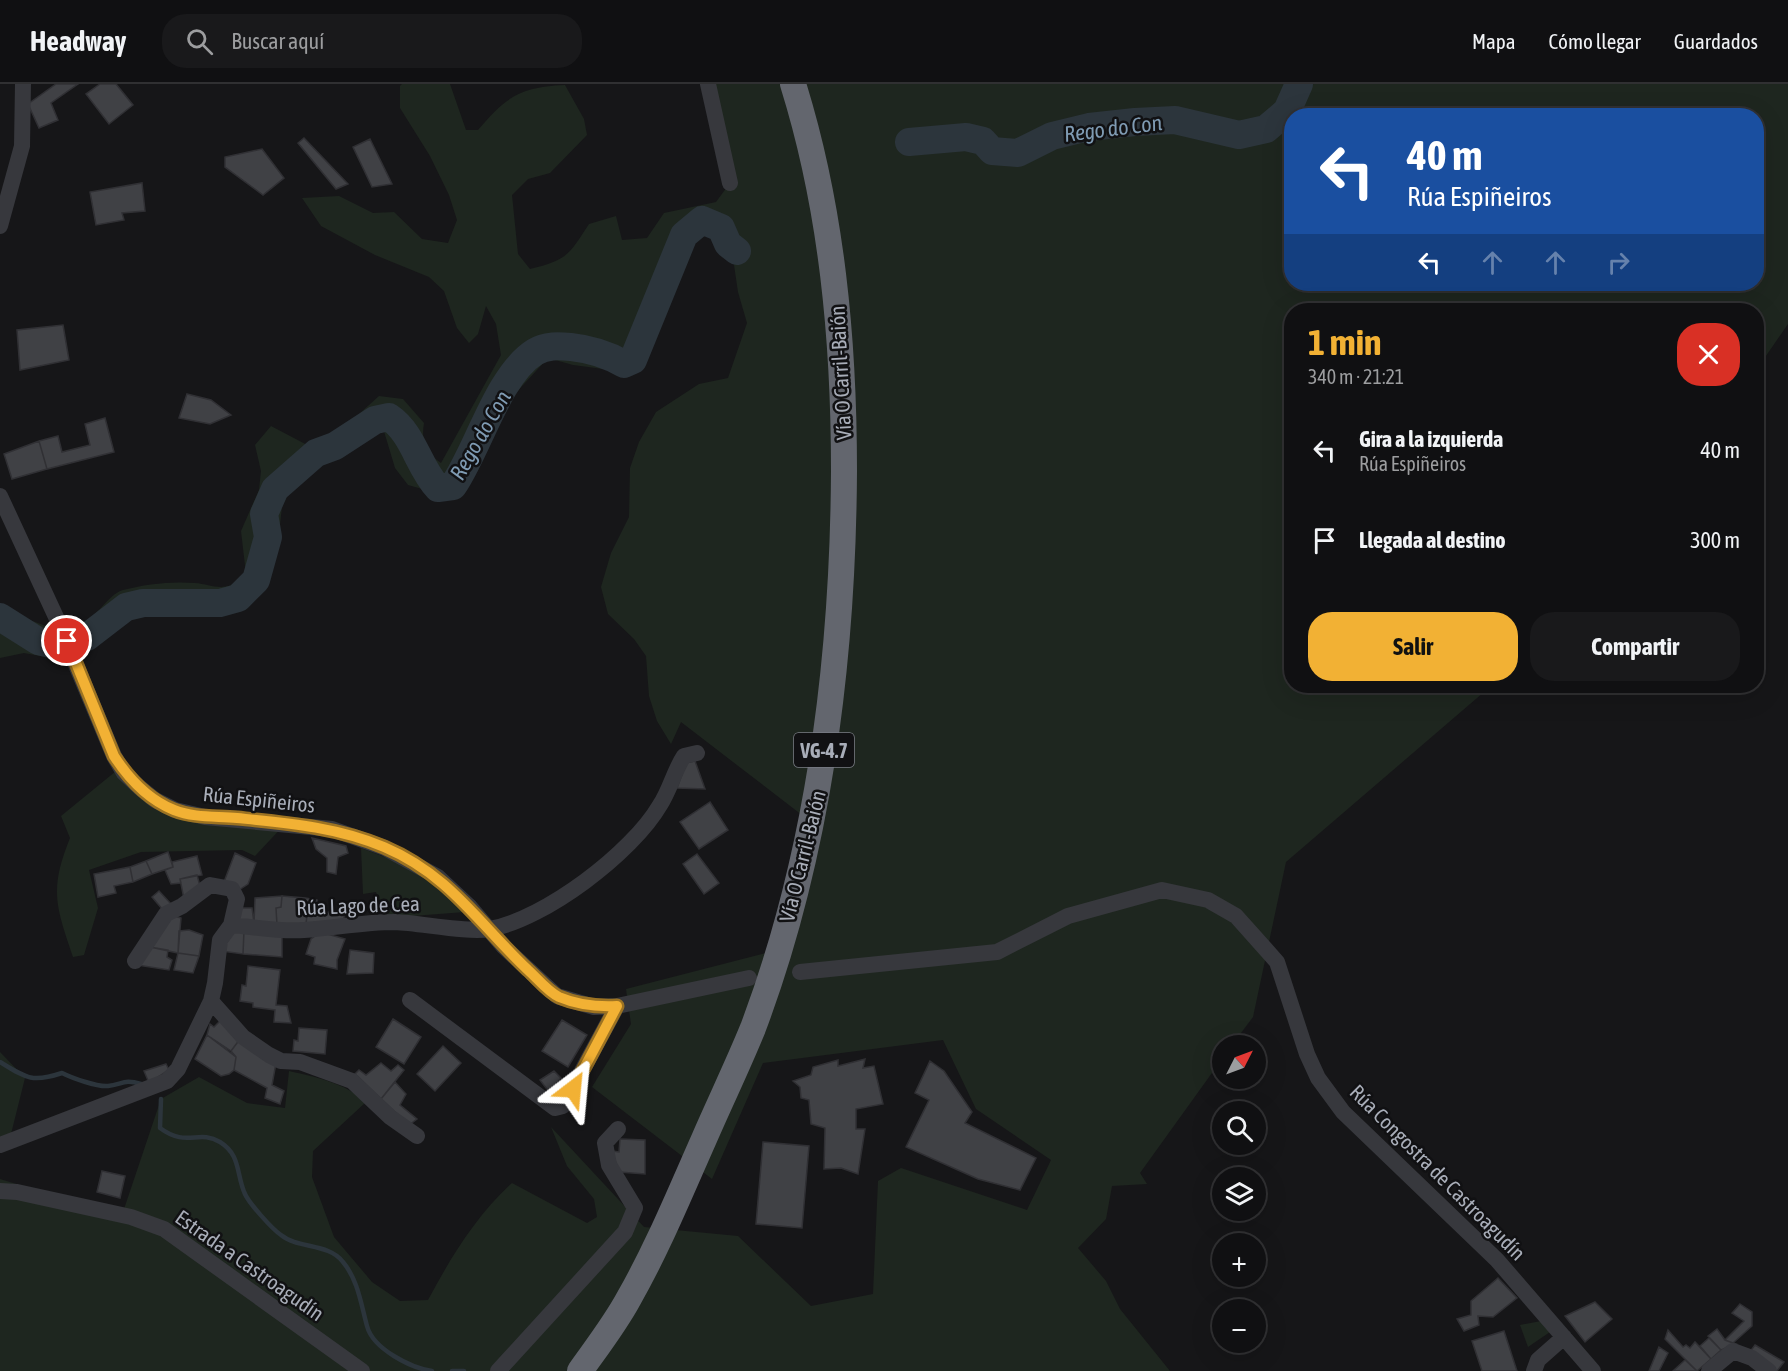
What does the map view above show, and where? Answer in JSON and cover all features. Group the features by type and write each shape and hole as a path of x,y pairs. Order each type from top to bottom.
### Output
{"highway":[{"name":"Vía O Carril-Baión","path":"580,1371 628,1301 664,1230 753,1028 778,950 819,790 840,624 844,402 835,285 822,197 793,84"}],"street":[{"path":"0,226 22,147 23,84"},
{"path":"708,84 730,183"},
{"name":"Rúa Espiñeiros","path":"0,496 57,617 114,756 124,772 155,800 175,810 205,817 332,829 385,848 438,877 469,906 504,947 557,996 594,1007 617,1006 748,978"},
{"name":"Rúa Lago de Cea","path":"231,925 302,931 345,924 395,922 489,929 513,922 548,904 593,876 620,854 661,804 684,756 697,753"},
{"path":"0,1145 167,1081 178,1069 211,1001 216,983 220,940 231,925 237,899 232,889 210,885 182,906 166,914 135,961"},
{"name":"Rúa Congostra de Castroagudín","path":"800,972 997,952 1068,916 1162,891 1208,900 1236,916 1277,962 1318,1078 1343,1112 1497,1260 1593,1371"},
{"path":"410,1000 534,1095 555,1108 563,1106 617,1006"},
{"path":"211,1001 243,1037 269,1055 281,1061 300,1062 352,1080 390,1117 417,1136"},
{"path":"498,1371 625,1232 635,1208 609,1165 605,1143 618,1129"},
{"name":"Estrada a Castroagudín","path":"0,1191 16,1192 132,1217 164,1229 362,1371"},
{"path":"1534,1371 1538,1360 1564,1338"},
{"path":"1709,1371 1733,1351 1752,1358 1768,1371"}],"shaded area":[{"path":"402,84 450,84 466,130 478,130 497,109 525,91 565,85 584,119 587,135 550,173 528,179 512,195 518,254 530,269 552,263 566,255 589,224 616,216 622,240 647,238 664,213 716,202 730,183 708,84 1788,84 1788,324 1764,359 1764,303 1284,303 1284,693 1483,693 1286,862 1253,1017 1240,1035 1212,1035 1212,1073 1140,1173 1147,1184 1112,1186 1106,1219 1078,1248 1106,1281 1120,1309 1170,1371 0,1371 0,1179 137,1221 122,1215 161,1099 199,1077 247,1103 285,1108 289,1071 340,1085 366,1102 313,1151 312,1177 334,1237 372,1282 400,1301 428,1300 465,1238 487,1209 512,1183 587,1223 597,1217 594,1199 567,1166 551,1127 644,1227 738,1236 811,1306 873,1294 878,1181 901,1168 1027,1210 1051,1160 976,1109 943,1040 763,1063 712,1179 592,1087 631,1024 626,989 778,950 811,822 681,722 671,744 657,721 649,696 646,656 634,639 608,614 601,587 611,553 629,517 630,468 639,442 656,412 699,384 728,378 747,323 738,292 734,265 719,242 705,230 691,243 640,361 626,372 573,365 548,358 512,397 468,484 451,497 408,485 395,468 383,428 294,482 282,507 278,542 262,586 232,608 138,611 91,645 57,659 24,653 0,658 0,606 54,628 73,628 87,621 111,597 123,590 177,582 222,587 233,584 243,577 246,574 241,531 259,490 261,471 255,445 271,426 311,447 339,432 379,396 403,399 424,423 425,446 441,463 501,355 496,324 486,306 478,334 469,343 457,328 444,291 429,277 375,255 321,226 302,198 339,196 373,213 394,212 422,239 448,243 457,220 449,195 430,156 400,108 400,86"},
{"path":"121,767 155,800 285,824 255,856 242,850 141,852 89,870 98,908 84,955 73,957 62,924 57,898 59,871 70,838 61,816"},
{"path":"361,848 438,877 465,912 386,918 376,892 363,894"},
{"path":"0,1052 25,1078 9,1142 0,1148"},
{"path":"1541,1321 1550,1332 1528,1347 1520,1325"}],"building":[{"path":"56,84 78,84 51,103 58,120 39,128 28,104"},
{"path":"100,84 116,84 133,105 109,124 86,94"},
{"path":"304,138 348,184 336,189 298,143"},
{"path":"370,139 392,184 372,187 353,147"},
{"path":"262,149 284,178 263,195 225,167 225,157"},
{"path":"142,183 145,211 122,213 124,220 96,225 90,192"},
{"path":"63,325 69,360 20,370 17,330"},
{"path":"187,394 211,400 231,415 210,424 179,418"},
{"path":"105,418 114,452 47,469 39,441 58,436 62,452 90,445 85,424"},
{"path":"39,441 47,469 12,479 4,454"},
{"path":"695,761 705,789 677,788 686,763"},
{"path":"710,802 728,830 699,849 680,822"},
{"path":"312,838 346,846 348,853 338,857 336,874 327,872 327,858 316,849"},
{"path":"168,852 173,867 152,874 146,861"},
{"path":"235,853 256,863 248,884 239,890 224,882"},
{"path":"697,854 719,883 704,894 683,864"},
{"path":"197,856 202,875 180,879 181,883 171,884 165,870 173,867 172,862"},
{"path":"146,861 152,874 133,882 130,867"},
{"path":"130,867 133,882 114,886 116,893 98,897 94,874"},
{"path":"197,875 200,886 184,899 180,879"},
{"path":"159,891 172,905 163,910 152,897"},
{"path":"282,896 281,907 276,908 277,925 254,923 255,898"},
{"path":"282,896 305,898 302,914 307,915 306,924 277,925 276,908 281,907"},
{"path":"305,898 317,900 318,913 344,911 344,920 306,924 307,915 302,913"},
{"path":"237,908 252,908 254,923 235,923"},
{"path":"171,915 181,918 178,953 150,947"},
{"path":"189,930 203,935 199,956 178,953 179,931"},
{"path":"235,930 244,930 243,954 221,951"},
{"path":"244,930 282,934 282,957 243,954"},
{"path":"320,932 345,939 337,960 337,969 314,964 315,957 306,954 311,939"},
{"path":"150,947 168,950 167,957 172,960 169,970 137,965"},
{"path":"350,950 374,953 373,973 347,974"},
{"path":"178,953 199,956 193,973 174,970"},
{"path":"248,966 280,970 276,1005 287,1006 291,1023 274,1022 275,1010 253,1007 253,1003 240,1001 242,985 246,986"},
{"path":"222,1019 240,1039 231,1051 207,1035 210,1024 214,1027"},
{"path":"393,1019 421,1037 404,1064 376,1047"},
{"path":"562,1020 587,1035 568,1067 542,1051"},
{"path":"299,1028 327,1030 325,1054 293,1051 294,1040 298,1041"},
{"path":"207,1035 236,1057 234,1070 229,1074 221,1076 195,1059"},
{"path":"240,1039 276,1063 272,1085 284,1091 280,1104 265,1098 267,1088 234,1070 236,1057 231,1051"},
{"path":"443,1046 461,1063 435,1091 417,1074"},
{"path":"865,1059 863,1068 874,1066 883,1104 856,1109 856,1129 865,1129 858,1174 841,1168 824,1169 825,1128 811,1124 809,1100 801,1098 800,1087 793,1081 811,1075 813,1067 838,1060 838,1066"},
{"path":"930,1061 944,1071 972,1112 965,1123 1036,1158 1020,1190 978,1179 906,1147 929,1100 915,1093"},
{"path":"381,1063 391,1071 398,1065 404,1070 381,1099 355,1074 359,1070 366,1075"},
{"path":"166,1064 169,1070 149,1083 144,1071"},
{"path":"554,1071 561,1078 557,1083 562,1090 552,1096 540,1080"},
{"path":"395,1082 406,1094 400,1105 417,1119 409,1125 381,1099"},
{"path":"620,1139 645,1140 645,1174 619,1172 612,1151 619,1152"},
{"path":"763,1142 809,1146 802,1228 756,1224"},
{"path":"102,1171 125,1176 120,1198 97,1192"},
{"path":"1498,1278 1517,1298 1493,1317 1478,1316 1479,1325 1464,1331 1457,1319 1471,1315 1471,1301"},
{"path":"1595,1302 1612,1319 1585,1342 1565,1316"},
{"path":"1740,1304 1752,1312 1752,1326 1733,1343 1725,1340 1744,1321 1732,1313"},
{"path":"1717,1329 1725,1340 1736,1344 1721,1350 1708,1336"},
{"path":"1668,1330 1683,1347 1686,1345 1690,1348 1695,1342 1711,1359 1697,1371 1665,1339"},
{"path":"1504,1331 1517,1371 1482,1371 1472,1341"},
{"path":"1709,1338 1721,1350 1711,1359 1700,1346"},
{"path":"1755,1345 1784,1362 1777,1371 1772,1371 1749,1353"},
{"path":"1659,1347 1668,1353 1659,1371 1649,1371"},
{"path":"1685,1360 1697,1371 1673,1371"}],"waterway":[{"name":"Rego do Con","path":"1288,108 1299,84"},
{"name":"Rego do Con","path":"909,142 966,137 983,141 992,151 1018,153 1052,136 1089,127 1175,120 1239,135 1266,129 1284,114"},
{"name":"Rego do Con","path":"75,641 87,637 126,607 143,603 220,603 238,598 256,580 268,537 264,514 275,489 316,453 335,446 375,420 389,417 404,432 431,480 438,488 453,486 499,395 522,363 535,352 548,347 571,347 611,357 624,364 633,360 684,235 702,220 721,228 728,244 737,251"},
{"name":"Rego do Con","path":"0,617 38,641 56,645"},
{"path":"0,1062 16,1072 36,1078 62,1073 103,1086 127,1082 141,1084"},
{"path":"161,1099 160,1128 178,1137 212,1138 227,1147 235,1159 247,1198 272,1227 288,1239 330,1252 343,1262 356,1284 367,1326 377,1342 404,1362 432,1371"},
{"path":"452,1371 464,1371"}],"route":[{"path":"67,641 114,756 124,772 155,800 175,810 205,817 235,818 332,829 385,848 438,877 469,906 504,947 557,996 594,1007 617,1006 573,1089"}]}
